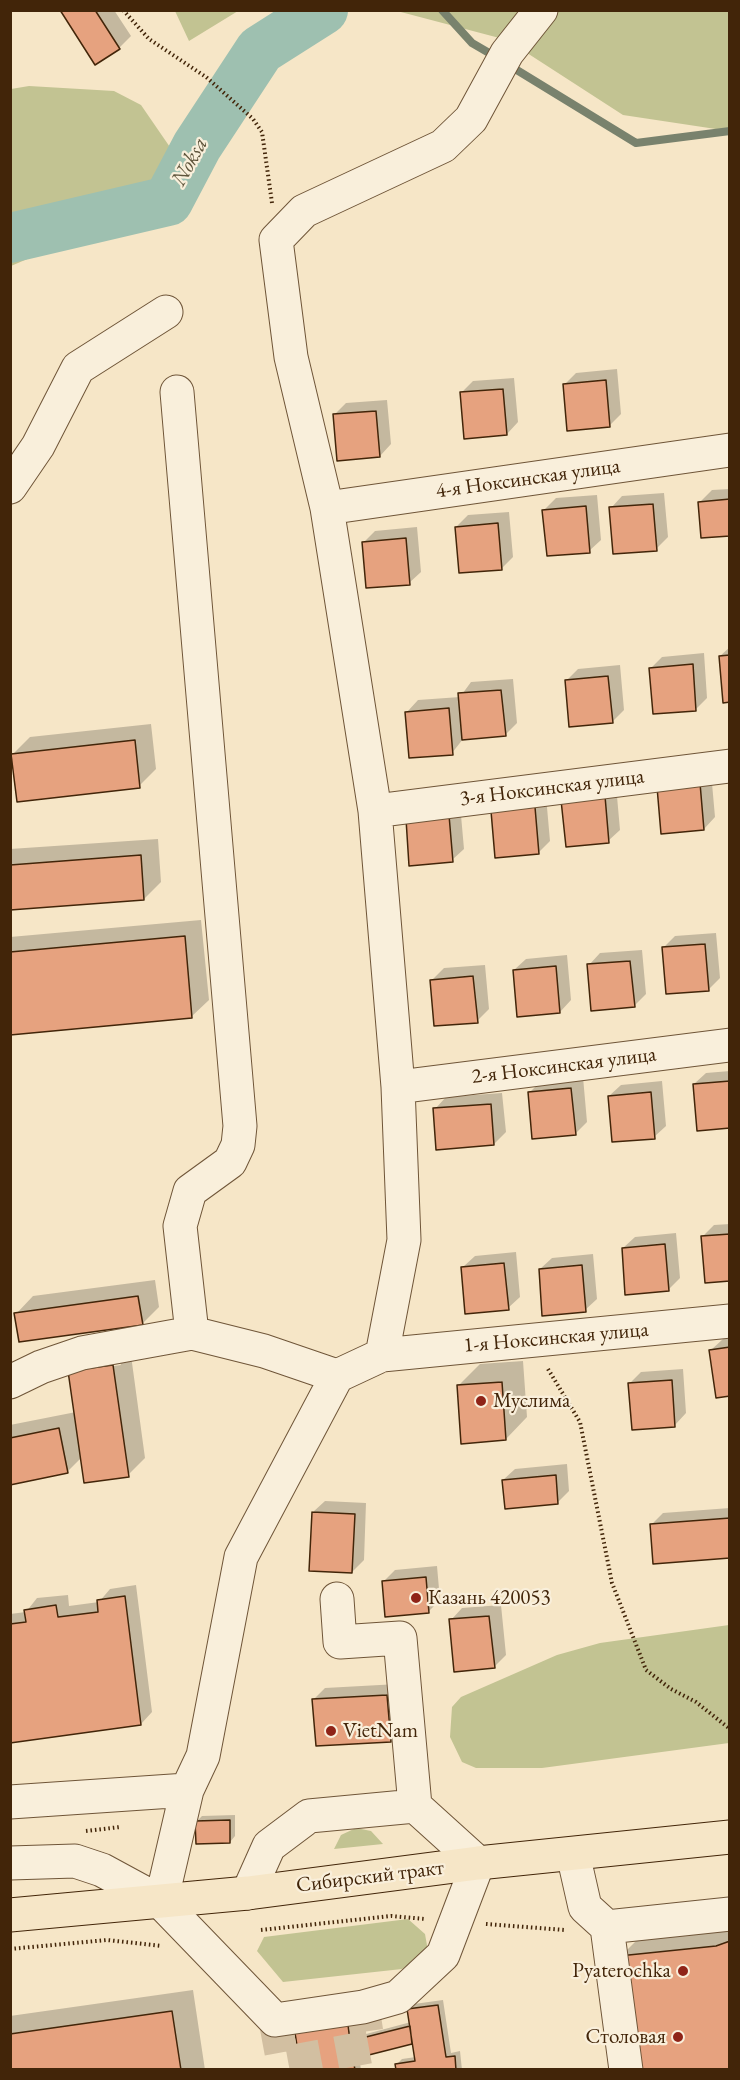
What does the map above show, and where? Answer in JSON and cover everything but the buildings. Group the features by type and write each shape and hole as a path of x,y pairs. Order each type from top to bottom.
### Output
{"main road":[{"name":"Сибирский тракт","path":"10,1915 248,1893 477,1863 729,1837"}],"street":[{"path":"161,1902 187,1790 203,1756 241,1557 338,1376 382,1354 404,1240 398,1087 375,811 327,508 291,357 276,240 304,211 443,146 471,119 502,61 541,10"},
{"path":"10,487 38,446 78,368 166,312"},
{"path":"177,392 240,1126 238,1145 230,1162 190,1191 180,1226 192,1333"},
{"name":"4-я Ноксинская улица","path":"327,508 729,450"},
{"name":"3-я Ноксинская улица","path":"375,811 729,766"},
{"name":"2-я Ноксинская улица","path":"398,1087 729,1045"},
{"name":"1-я Ноксинская улица","path":"382,1354 729,1321"},
{"path":"10,1382 40,1367 82,1353 192,1333 264,1351 338,1376"},
{"path":"10,1863 75,1861 102,1870 161,1902 275,2020 363,2007 398,1997 443,1955 477,1863 415,1806 400,1638 340,1642 337,1599"},
{"path":"10,1802 187,1790"},
{"path":"248,1893 270,1846 309,1816 415,1806"},
{"path":"573,1854 585,1907 607,1927 626,2070"},
{"path":"607,1927 729,1914"}],"path":[{"path":"123,10 149,39 206,77 253,119 262,132 276,240"},
{"path":"531,1340 580,1422 612,1583 646,1670 671,1689 696,1702 729,1729"},
{"path":"78,1832 123,1827"},
{"path":"10,1949 107,1940 172,1947"}],"green space":[{"path":"175,11 238,11 189,41"},
{"path":"397,11 729,11 729,131 623,115 507,40"},
{"path":"29,86 114,91 141,105 174,153 150,193 97,213 32,257 11,266 11,89"},
{"path":"729,1625 729,1743 542,1768 476,1768 462,1762 450,1737 452,1707 461,1697 557,1655 600,1643"},
{"path":"356,1828 371,1831 383,1844 334,1849 341,1835"},
{"path":"408,1919 425,1934 428,1951 402,1969 283,1982 257,1951 264,1937"}],"waterway":[{"name":"Noksa","path":"10,238 168,201 197,146 260,50 323,10"},
{"path":"442,10 472,43 496,57"},
{"path":"507,64 636,143 730,131"}],"tunnel":[{"path":"275,2020 283,2063 369,2047 363,2007"}],"place":[{"name":"Муслима","path":"481,1401"},
{"name":"Казань 420053","path":"416,1598"},
{"name":"VietNam","path":"331,1731"},
{"name":"Pyaterochka","path":"683,1971"},
{"name":"Столовая","path":"678,2037"}]}
